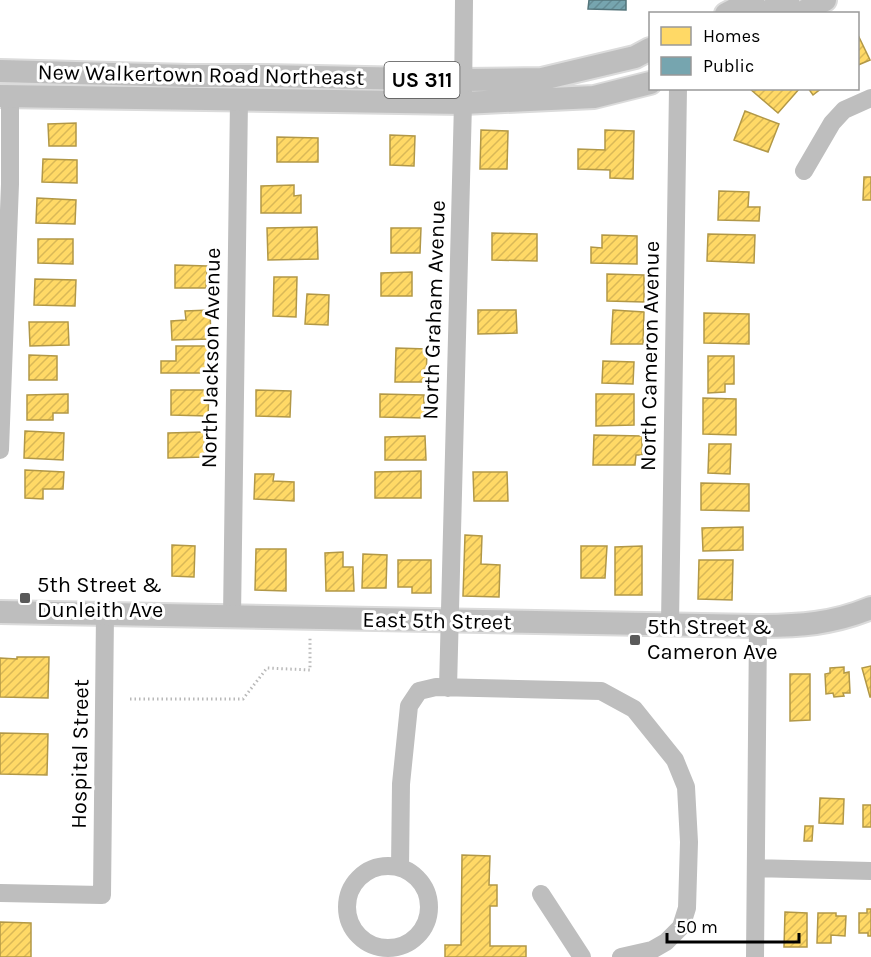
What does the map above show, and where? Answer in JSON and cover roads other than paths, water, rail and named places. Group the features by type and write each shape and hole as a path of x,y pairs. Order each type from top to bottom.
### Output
{"main road":[{"path":"730,12 753,0"},
{"path":"767,12 788,0"},
{"path":"803,12 825,0"},
{"name":"New Walkertown Road Northeast","path":"0,71 178,76 542,79 635,57 649,50"},
{"name":"New Walkertown Road Northeast","path":"5,96 464,103 594,97 649,83"},
{"name":"East 5th Street","path":"0,612 758,626 828,622 871,608"}],"street":[{"name":"North Graham Avenue","path":"448,688 464,103 464,0"},
{"name":"North Cameron Avenue","path":"670,624 678,90"},
{"path":"0,450 5,96"},
{"path":"804,171 832,123 844,110 871,98"},
{"name":"North Jackson Avenue","path":"232,617 239,100"},
{"name":"Hospital Street","path":"0,892 102,895 105,614"},
{"path":"755,957 758,626"},
{"path":"399,868 401,784 409,706 419,691 436,687 601,691 634,709 675,760 686,787 689,842 687,908 681,927 666,942 652,950 621,957"},
{"path":"378,866 393,866 408,870 420,880 427,894 429,909 426,923 417,936 405,945 390,948 374,946 367,950 351,927 346,913 347,897 353,883 364,872 378,866"},
{"path":"756,868 871,871"},
{"path":"541,894 582,957"}],"place":[{"name":"5th Street & Dunleith Ave","path":"25,598"},
{"name":"5th Street & Cameron Ave","path":"635,640"}]}
